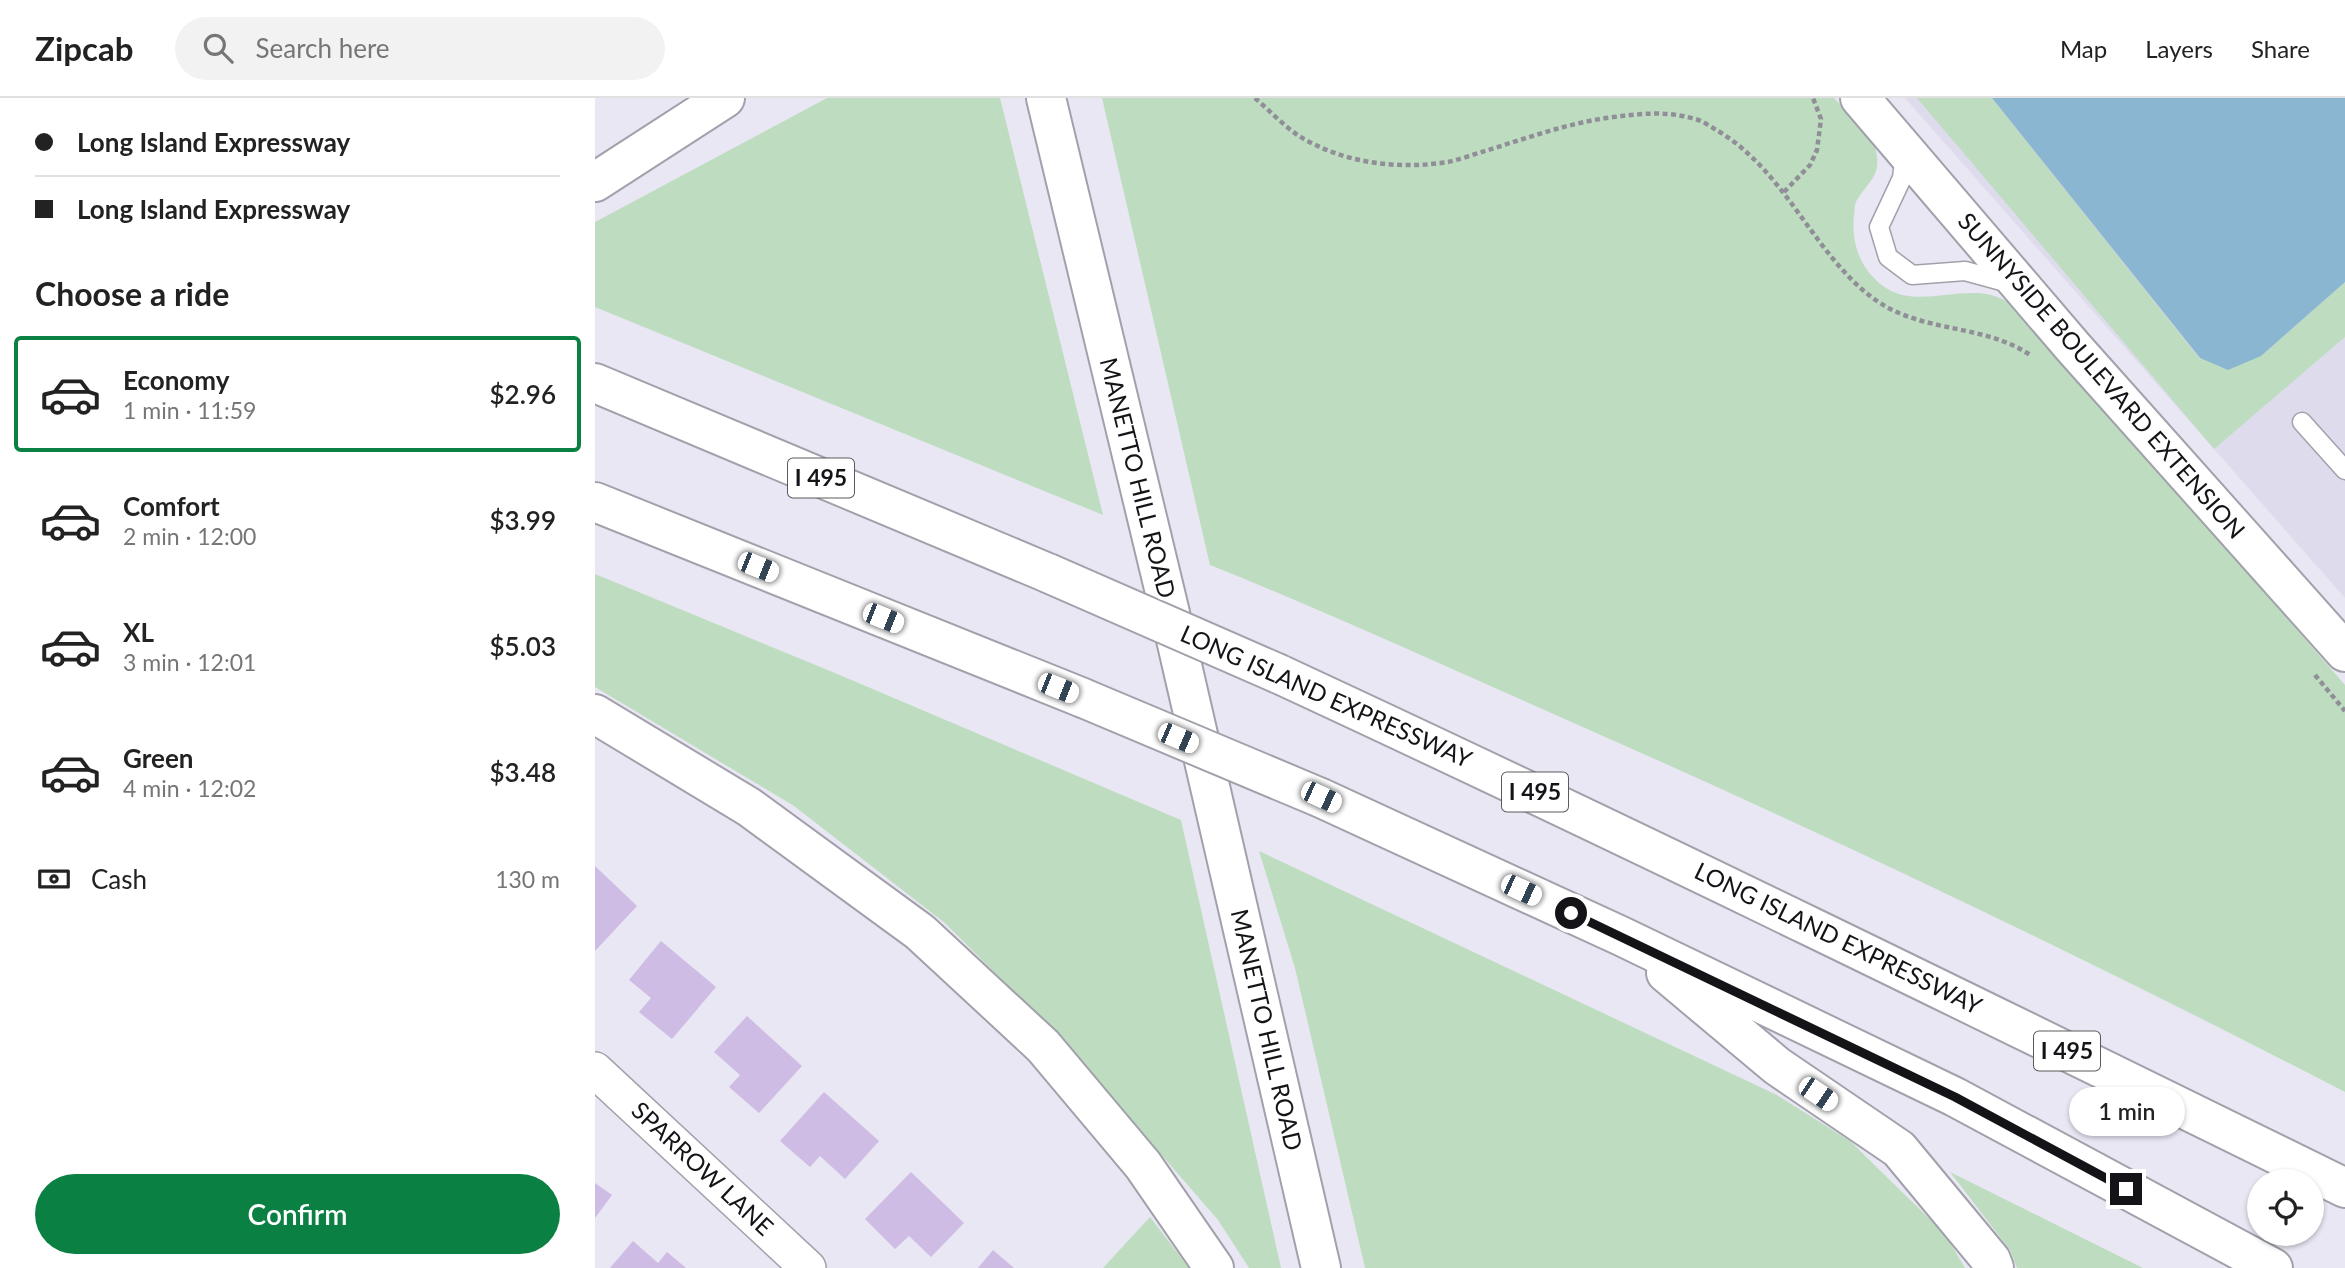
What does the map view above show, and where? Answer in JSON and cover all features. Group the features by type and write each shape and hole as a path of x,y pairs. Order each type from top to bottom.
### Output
{"main road":[{"path":"595,182 725,98"},
{"name":"MANETTO HILL ROAD","path":"1045,98 1169,609 1321,1268"},
{"name":"SUNNYSIDE BOULEVARD EXTENSION","path":"1860,98 2020,286 2345,653"},
{"name":"LONG ISLAND EXPRESSWAY","path":"595,383 1048,573 1279,674 1789,914 2345,1188"},
{"path":"595,502 1083,698 1321,797 1621,936 1955,1097 2273,1268"},
{"path":"595,714 750,807 920,932 1043,1045 1143,1165 1214,1268"},
{"path":"1621,936 1777,1066 1899,1149 1991,1260 1994,1268"}],"street":[{"name":"SPARROW LANE","path":"595,1070 808,1268"}],"lane":[{"path":"1905,151 1902,178 1879,227 1888,257 1912,275 1965,271 2020,286"},
{"path":"2302,422 2345,470"}],"path":[{"path":"1255,98 1299,135 1333,153 1362,162 1391,165 1448,162 1594,120 1652,112 1697,119 1738,143 1784,192 1845,271 1875,300 1900,315 1924,323 2014,343 2041,361"},
{"path":"1784,192 1810,164 1817,149 1821,119 1813,98"},
{"path":"2313,673 2345,711"}],"shaded area":[{"path":"1905,98 2345,98 2345,598 2214,449"}],"green space":[{"path":"827,98 1000,98 1103,515 595,307 595,222"},
{"path":"1102,98 1834,98 1869,136 1877,156 1876,171 1856,202 1853,225 1859,255 1868,272 1883,286 1896,293 1927,297 1975,293 1990,295 2006,301 2021,313 2345,685 2345,1092 2142,989 1833,841 1405,648 1210,565"},
{"path":"1917,98 1992,98 2200,359 2261,356 2345,282 2345,337 2214,449"},
{"path":"595,574 1181,820 1281,1268 1249,1268 1218,1220 1061,1039 945,923 794,806 595,687"},
{"path":"1259,851 1777,1095 1850,1141 1945,1234 1965,1268 1365,1268 1295,968"},
{"path":"1950,1172 2143,1268 2017,1268 2010,1250"},
{"path":"1150,1217 1189,1268 1103,1268"}],"water":[{"path":"1992,98 2345,98 2345,282 2261,356 2228,370 2200,358"}],"building":[{"path":"595,866 637,906 595,951"},
{"path":"661,941 716,987 672,1039 639,1012 651,998 629,980"},
{"path":"747,1016 802,1066 759,1113 729,1087 740,1075 714,1052"},
{"path":"824,1092 879,1141 845,1179 820,1156 810,1167 780,1141"},
{"path":"911,1172 964,1223 931,1257 909,1236 895,1249 865,1219"},
{"path":"595,1183 612,1195 595,1218"},
{"path":"633,1241 658,1263 667,1252 686,1268 610,1268"},
{"path":"993,1250 1014,1268 978,1268"}],"route":[{"path":"1571,913 1955,1097 2126,1189"}]}
